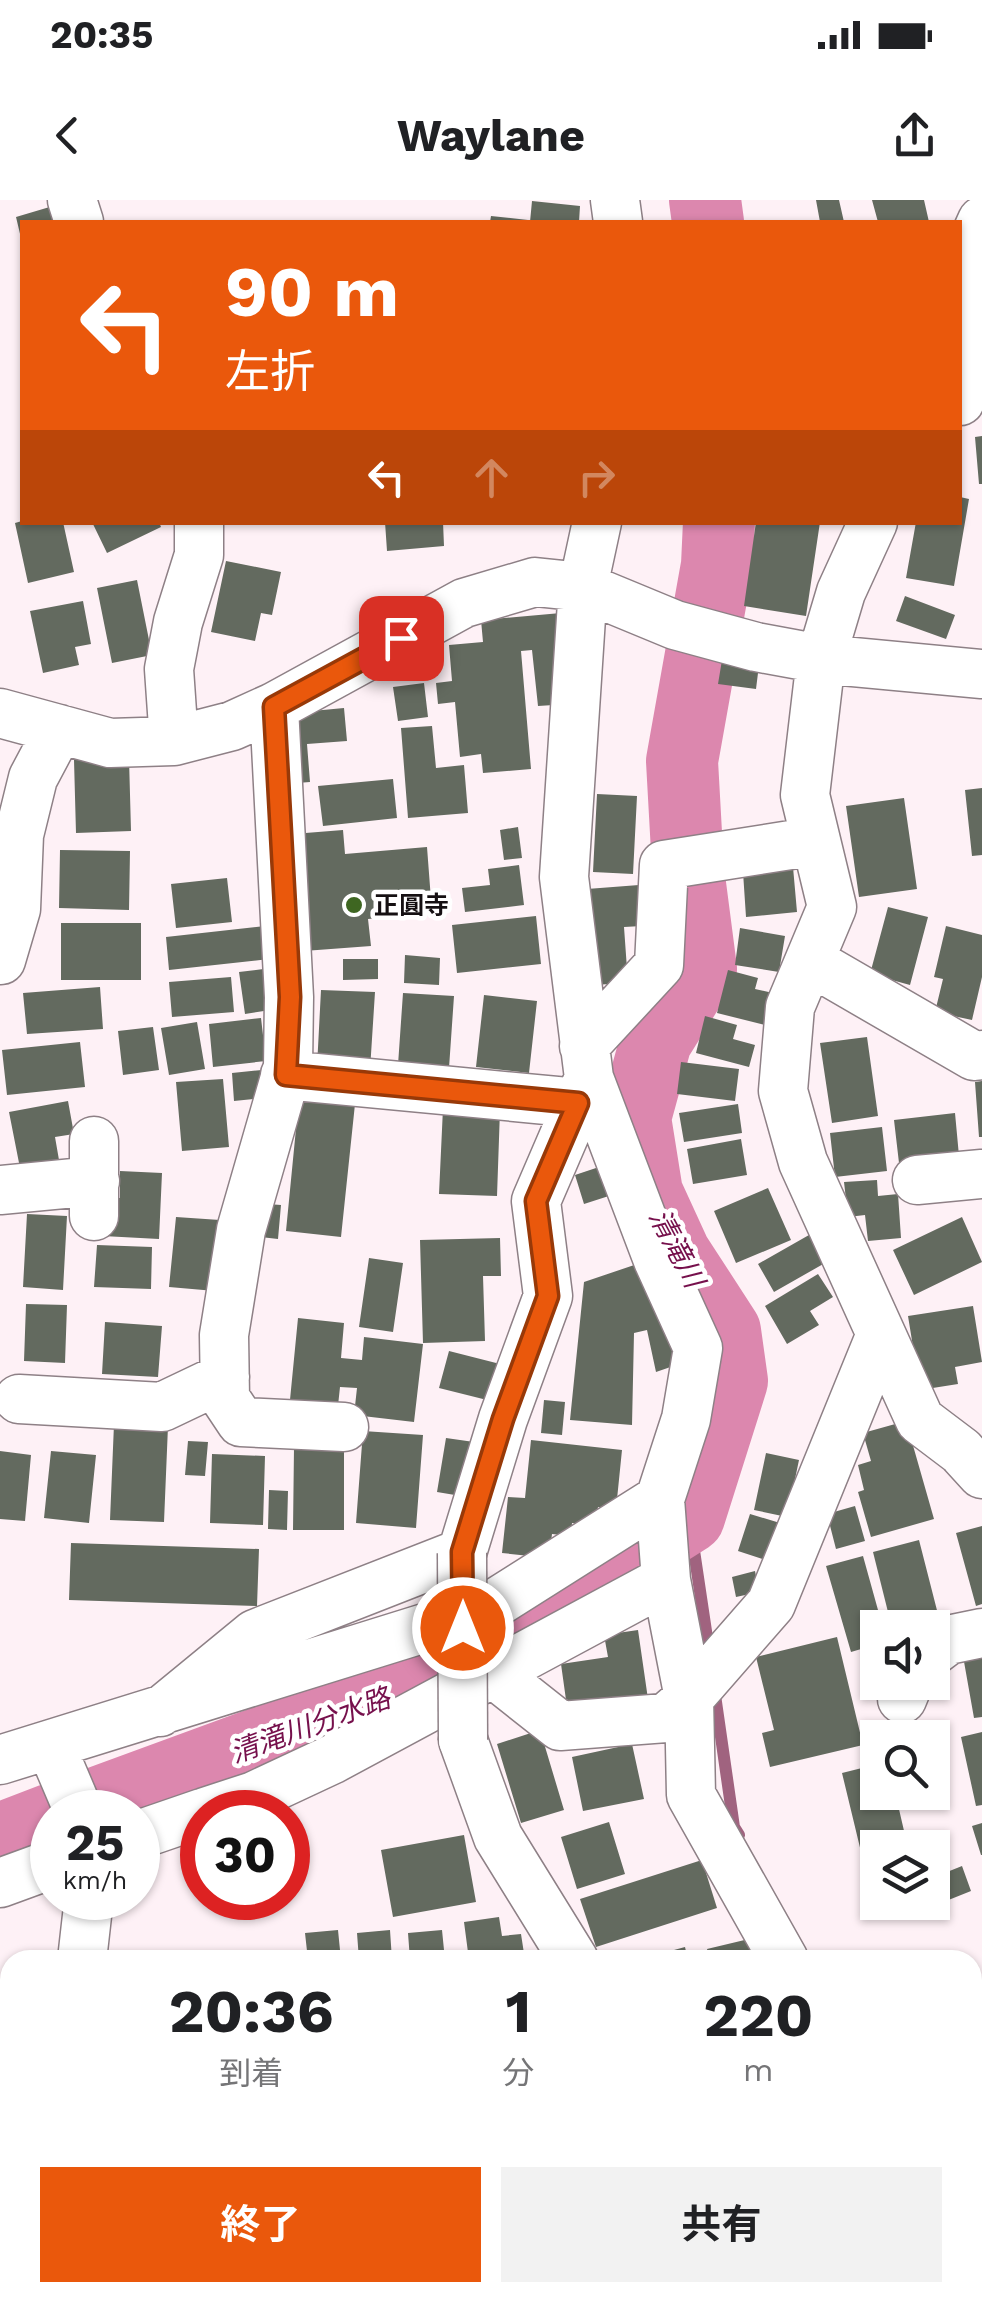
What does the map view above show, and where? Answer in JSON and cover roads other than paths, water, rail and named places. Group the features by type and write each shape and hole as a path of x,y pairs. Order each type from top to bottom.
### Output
{"street":[{"path":"982,221 973,240 982,323"},
{"path":"962,397 982,349"},
{"path":"174,741 169,669 178,622 199,556 199,525"},
{"path":"595,525 583,588 564,877 584,1076 698,1348 663,1539 695,1691 691,1795 778,1950"},
{"path":"871,525 841,592 821,658 806,795 832,906 790,1007 784,1091 802,1162 920,1420 975,1459"},
{"path":"0,714 110,744 174,741 232,726 464,603 535,582 583,588 674,625 756,648 982,674"},
{"path":"274,707 290,997 287,1071 240,1230 224,1334 225,1398 241,1422 344,1426"},
{"path":"1,960 16,909 9,882 33,778 60,729"},
{"path":"568,1950 498,1838 464,1740 462,1552 503,1419 548,1296 536,1201 584,1076 659,965 664,865 816,841"},
{"path":"810,961 974,1056 982,1055"},
{"path":"287,1071 584,1076"},
{"path":"917,1180 982,1174"},
{"path":"0,1190 94,1179"},
{"path":"493,1673 560,1726 666,1718 695,1691 771,1604 881,1334"},
{"path":"19,1399 162,1408 225,1377"},
{"path":"267,1790 493,1673 663,1539"},
{"path":"160,1712 486,1609 663,1539"},
{"path":"0,1760 64,1777 160,1712 254,1634 462,1552"},
{"path":"950,1640 982,1633"},
{"path":"0,1883 30,1872"},
{"path":"83,1950 87,1920"}],"waterway":[{"name":"清滝川","path":"705,200 708,220"},
{"name":"清滝川","path":"132,1790 429,1681 689,1517 732,1381 725,1331 675,1254 647,1193 635,1118 656,1041 701,969 688,869 682,761 717,565 719,525"},
{"name":"清滝川","path":"689,1517 710,1658"},
{"name":"清滝川","path":"714,1688 734,1827 739,1835"},
{"name":"清滝川分水路","path":"0,1839 30,1827"}],"place":[{"name":"正圓寺","path":"354,905"}]}
